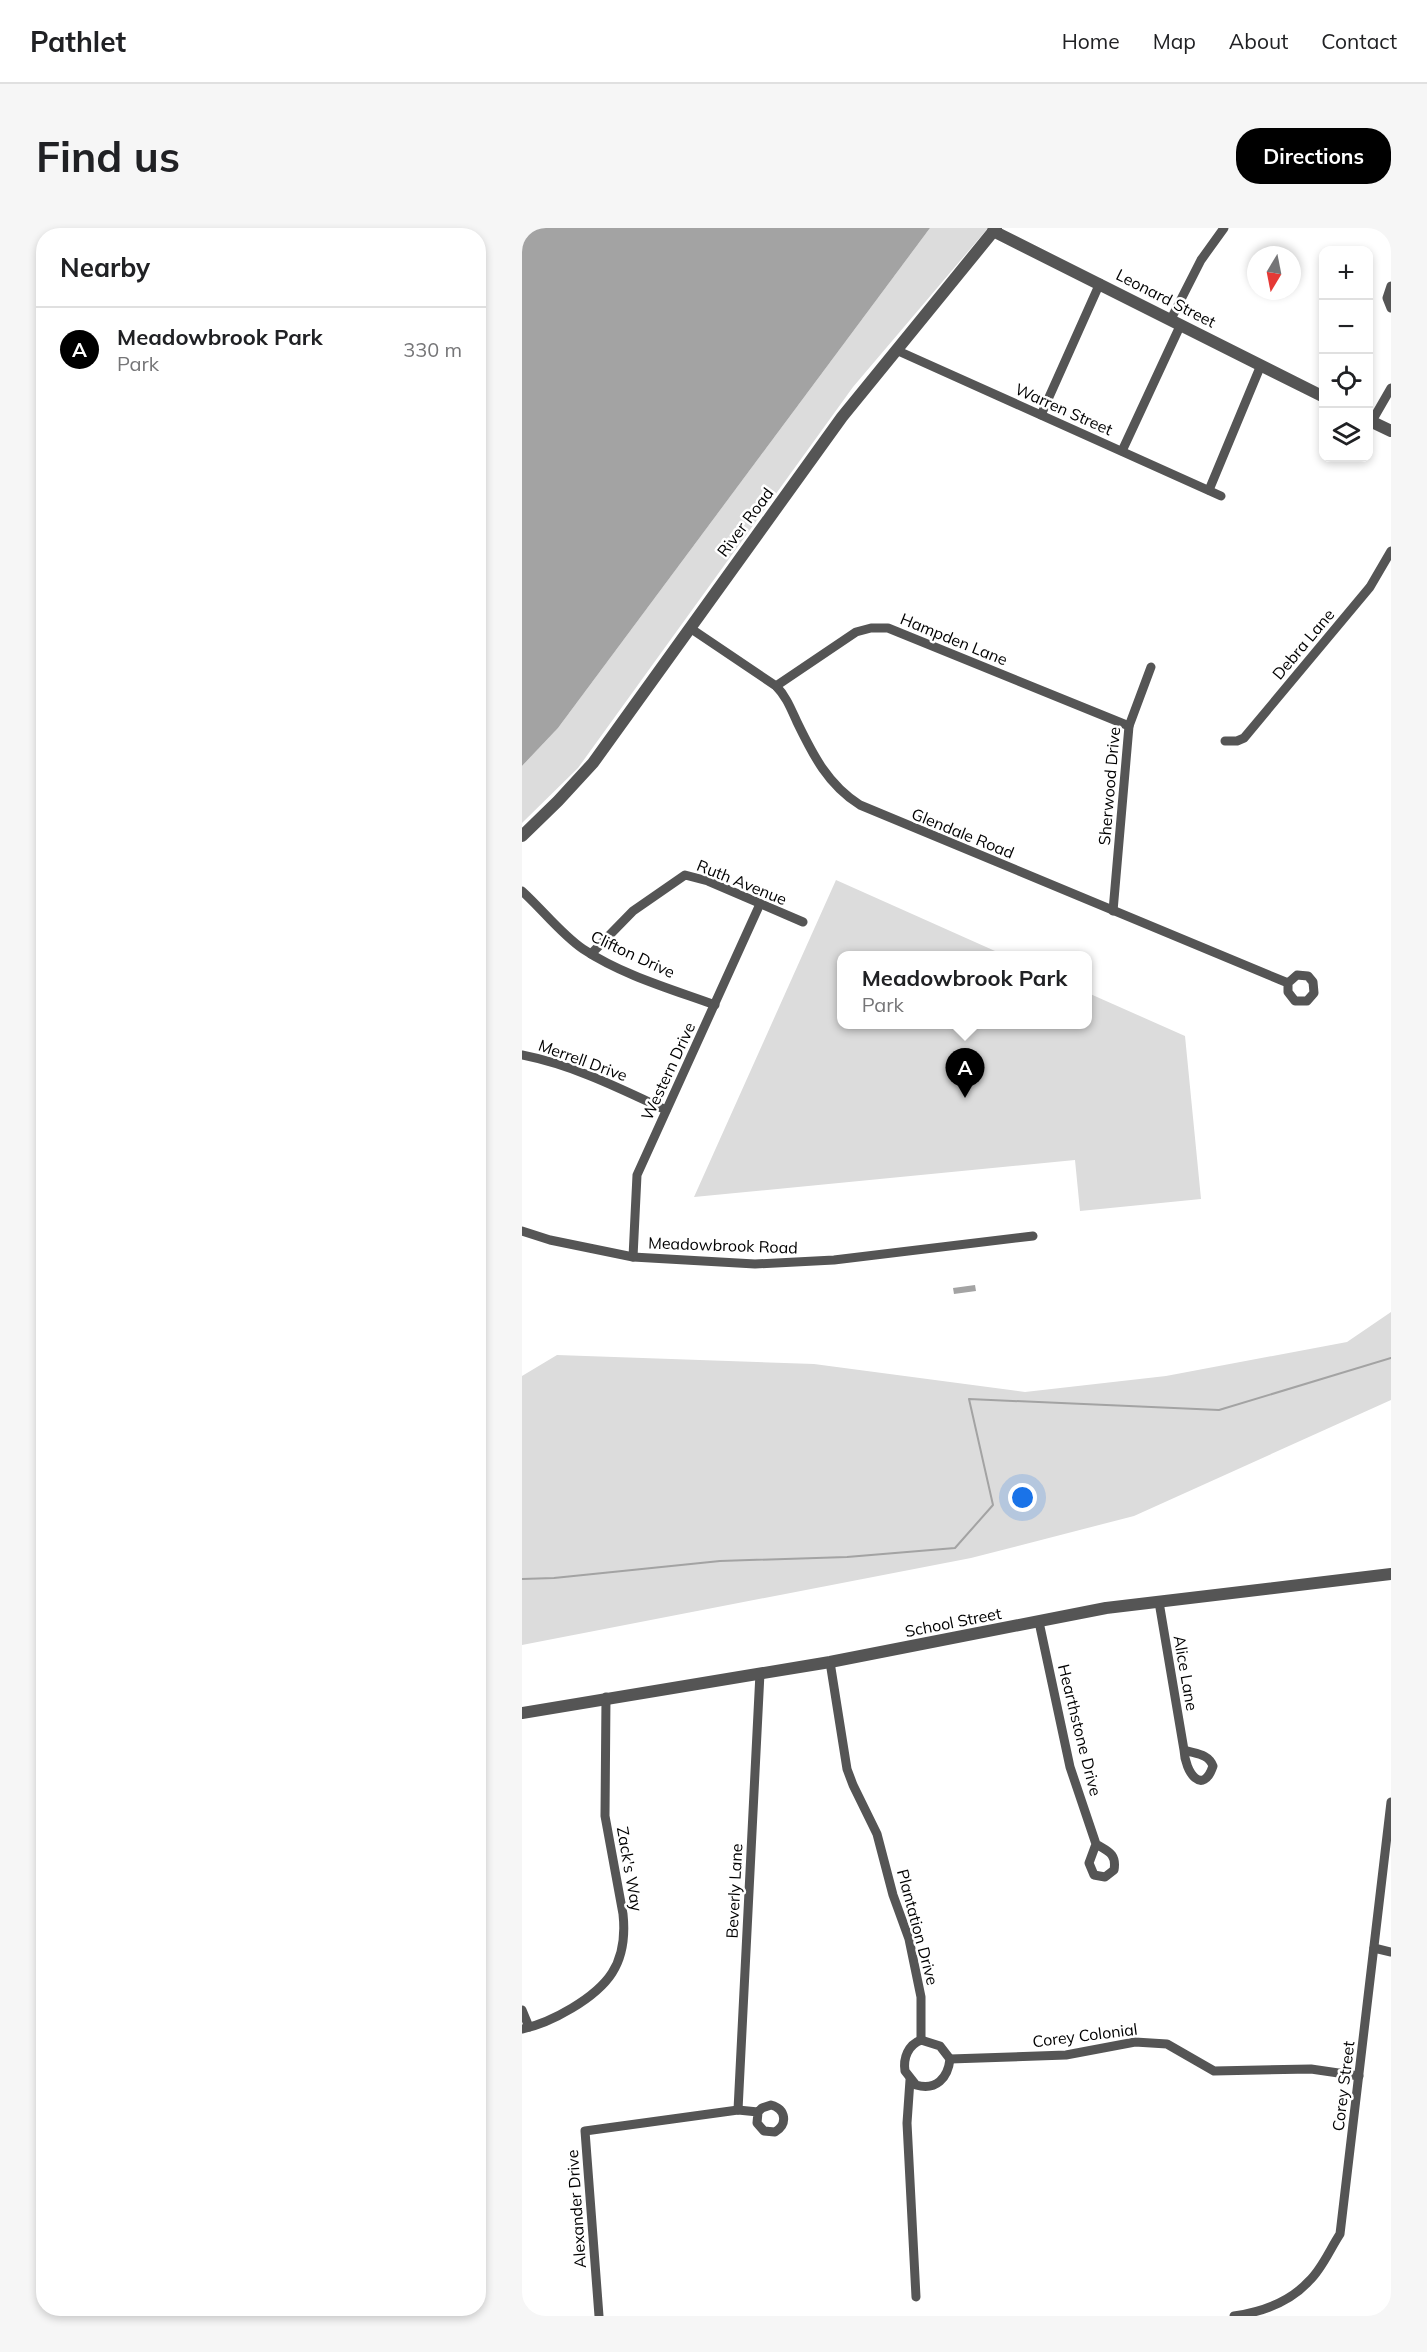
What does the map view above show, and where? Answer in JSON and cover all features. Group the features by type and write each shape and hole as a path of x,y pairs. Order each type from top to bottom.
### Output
{"street":[{"path":"1122,451 1201,260 1224,228"},
{"name":"Leonard Street","path":"994,230 1319,395"},
{"name":"River Road","path":"522,836 593,763 735,562 842,417 994,230"},
{"path":"1041,415 1100,284"},
{"path":"1391,286 1387,298 1391,308"},
{"name":"Warren Street","path":"896,350 1221,496"},
{"path":"1209,490 1261,365"},
{"path":"1373,416 1391,388"},
{"path":"1373,422 1391,431"},
{"name":"Debra Lane","path":"1225,741 1237,741 1244,738 1370,587 1391,551"},
{"name":"Glendale Road","path":"690,628 776,686 786,699 825,774 850,799 882,815 1288,983"},
{"name":"Hampden Lane","path":"776,686 856,632 871,628 888,628 1129,726"},
{"name":"Sherwood Drive","path":"1113,911 1129,726 1151,667"},
{"name":"Ruth Avenue","path":"591,954 633,911 685,875 708,881 803,922"},
{"name":"Clifton Drive","path":"522,891 569,938 591,954 649,981 715,1005"},
{"name":"Western Drive","path":"633,1257 637,1175 760,904"},
{"name":"Merrell Drive","path":"522,1055 549,1061 601,1080 666,1110"},
{"name":"Meadowbrook Road","path":"522,1232 633,1257 736,1263 811,1262 1032,1236"},
{"name":"School Street","path":"522,1713 606,1697 830,1662 1106,1608 1391,1574"},
{"name":"Alice Lane","path":"1159,1602 1184,1750"},
{"name":"Hearthstone Drive","path":"1039,1622 1070,1767 1096,1844"},
{"name":"Plantation Drive","path":"830,1662 847,1769 877,1834 912,1952 921,1997 921,2040"},
{"name":"Beverly Lane","path":"738,2110 760,1672"},
{"name":"Zack's Way","path":"525,2028 544,2023 594,1992 612,1972 622,1948 623,1914 605,1816 606,1697"},
{"name":"Corey Street","path":"1234,2316 1276,2305 1309,2281 1340,2234 1388,1846 1391,1802"},
{"path":"1374,1948 1391,1952"},
{"path":"522,2010 525,2028"},
{"path":"921,2040 940,2046 950,2059 949,2067 939,2083 923,2087 910,2080 905,2071 905,2058 911,2047 921,2040"},
{"name":"Corey Colonial","path":"950,2059 1066,2055 1135,2042 1167,2044 1214,2071 1311,2069 1359,2076"},
{"path":"910,2080 907,2123 916,2297"},
{"name":"Alexander Drive","path":"599,2316 585,2131 738,2110 758,2112"}],"shaded area":[{"path":"522,228 930,228 558,728 522,766"},
{"path":"930,228 988,228 853,387 578,768 522,823 522,766 558,728"},
{"path":"836,880 995,951 837,951 837,1029 1092,1029 1092,995 1185,1036 1201,1199 1080,1211 1075,1160 694,1197"},
{"path":"975,1285 976,1291 954,1294 953,1288"},
{"path":"1391,1312 1391,1400 1134,1516 971,1558 522,1645 522,1376 557,1355 814,1364 1025,1392 1166,1376 1347,1342"}],"waterway":[{"path":"522,1579 554,1578 720,1561 847,1557 955,1548 993,1505 969,1399 1219,1410 1391,1358"}],"place":[{"name":"Meadowbrook Park","path":"965,1098"}]}
